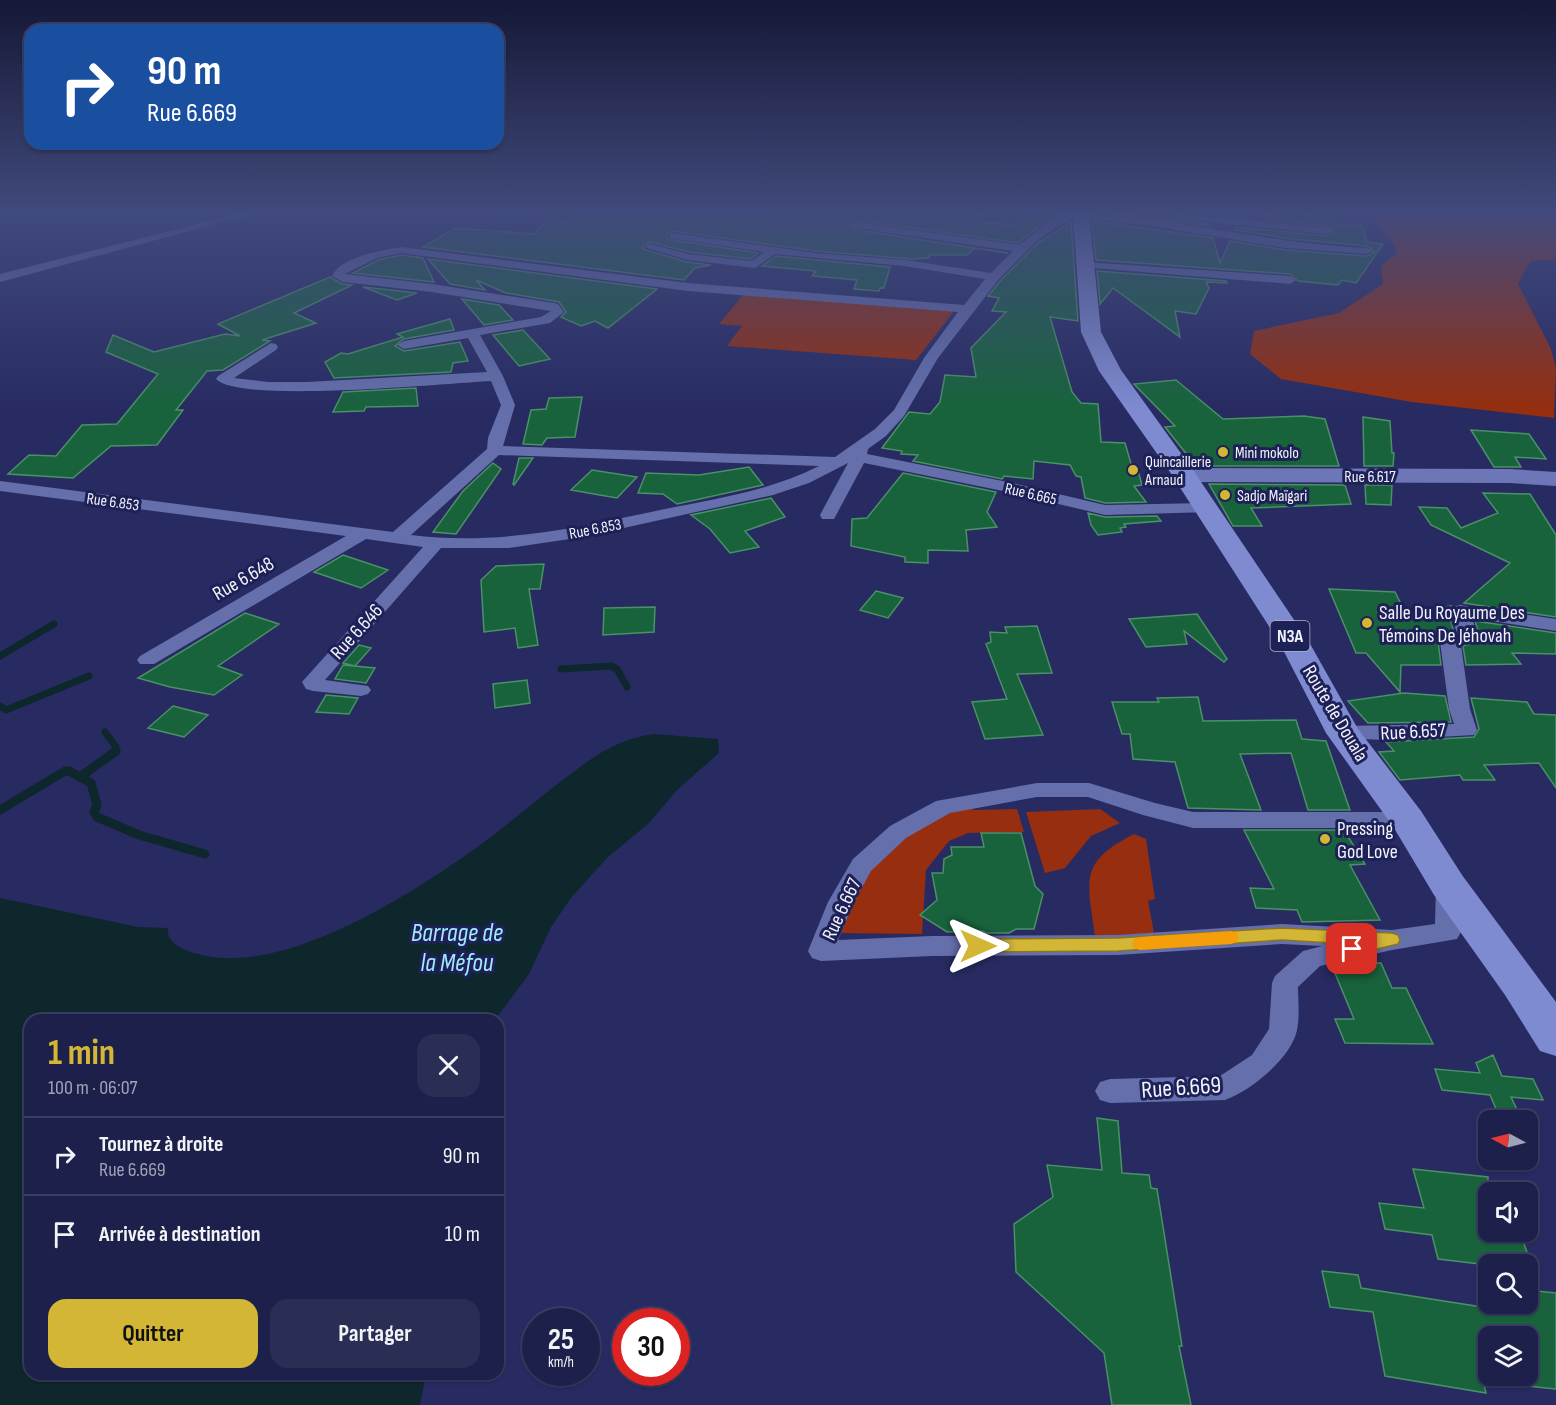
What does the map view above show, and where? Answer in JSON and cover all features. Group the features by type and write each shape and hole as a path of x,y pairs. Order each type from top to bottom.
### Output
{"highway":[{"name":"Route de Douala","path":"1086,280 1091,332 1110,371 1184,475 1294,642 1343,733 1407,820 1448,885 1520,983 1556,1038"}],"street":[{"path":"355,280 554,307 558,312 545,320 404,345"},
{"path":"630,280 688,287 969,309"},
{"name":"Rue 6.853","path":"0,486 436,543 508,543 632,521 777,488 805,479 860,452 884,431 899,413 931,359 990,280"},
{"path":"1284,280 1290,280"},
{"path":"396,539 495,450 496,438 508,405 496,376 472,333"},
{"path":"271,347 222,379 235,384 313,386 496,376"},
{"path":"495,450 836,462"},
{"path":"828,515 860,452"},
{"name":"Rue 6.665","path":"860,452 1105,510 1205,508"},
{"name":"Rue 6.617","path":"1184,475 1556,478"},
{"name":"Rue 6.648","path":"147,660 361,535"},
{"name":"Rue 6.646","path":"361,690 314,685 312,682 436,543"},
{"name":"Rue 6.657","path":"1343,733 1466,730 1465,720 1459,710 1455,660 1450,642 1468,636 1460,611 1556,625"},
{"name":"Rue 6.667","path":"1392,940 1282,934 1118,945 932,946 821,951 841,902 862,865 898,832 944,806 1037,790 1089,790 1151,810 1193,820 1407,820"},
{"name":"Rue 6.669","path":"1110,1091 1225,1088 1262,1063 1283,1031 1285,983 1312,958 1392,940 1448,932 1448,885"}],"shaded area":[{"path":"1383,280 1520,280 1518,284 1551,349 1556,368 1554,418 1412,402 1281,379 1250,354 1254,331 1339,313 1383,284"},
{"path":"744,294 955,310 916,360 727,346 742,326 719,324"},
{"path":"966,805 974,810 1017,809 1024,832 968,833 949,841 926,870 922,934 835,933 857,884 901,839 935,815"},
{"path":"1100,809 1120,823 1091,836 1065,868 1045,873 1026,812"},
{"path":"1134,834 1146,839 1155,899 1148,901 1154,933 1095,937 1090,901 1090,875 1103,854"}],"water":[{"name":"Barrage de la Méfou","path":"654,734 718,739 719,753 677,790 649,823 607,858 571,898 551,927 529,974 499,1014 24,1014 24,1380 425,1380 420,1405 0,1405 0,898 138,927 168,928 172,941 194,953 227,958 262,955 299,946 373,913 407,893 466,855 597,755 638,737"}],"building":[{"path":"324,280 334,280 342,284 352,285 294,313 316,323 262,340 270,341 223,370 207,371 176,410 183,410 157,445 111,446 73,478 8,474 29,455 56,456 82,425 117,424 158,374 106,352 113,335 154,352 225,334 240,336 218,324"},
{"path":"412,280 433,280 434,282"},
{"path":"446,280 585,280 657,289 608,328 595,321 581,326 561,317 566,312 559,302 506,293 476,280 485,290 450,284"},
{"path":"852,280 886,280 884,288 880,288 879,291 854,289 857,280"},
{"path":"1001,280 1075,280 1078,321 1050,317 1072,392 1081,403 1098,404 1101,442 1125,443 1132,467 1137,467 1142,485 1134,486 1146,502 1105,503 1085,498 1081,477 1076,476 1070,465 1034,461 1033,479 1004,476 1002,479 913,461 918,455 901,454 902,451 882,448 909,412 930,414 940,402 945,375 976,377 971,348 1006,312 992,311 999,298 988,296"},
{"path":"1098,280 1208,280 1227,283 1206,282 1209,288 1196,314 1175,311 1180,337 1113,288 1100,304"},
{"path":"1296,280 1358,280 1356,283 1342,280 1338,285"},
{"path":"363,287 417,293 397,300"},
{"path":"462,299 499,305 513,320 484,325"},
{"path":"450,319 454,330 404,339 395,346 404,351 460,342 468,361 453,363 451,372 334,378 325,362 341,353 348,354 403,337 397,334"},
{"path":"523,330 550,359 519,366 493,335"},
{"path":"1176,380 1223,419 1304,416 1325,419 1339,466 1196,466 1165,427 1175,426 1134,384"},
{"path":"416,388 418,406 366,407 364,411 333,412 343,392"},
{"path":"582,397 575,437 547,438 542,445 523,444 531,410 546,409 549,398"},
{"path":"1363,417 1390,421 1392,453 1394,453 1393,466 1364,466"},
{"path":"1471,430 1529,434 1546,459 1515,457 1521,467 1494,467"},
{"path":"519,458 533,458 514,485 513,484"},
{"path":"493,463 501,469 456,534 433,532 463,491"},
{"path":"749,467 763,485 677,504 663,494 638,493 646,473 699,475"},
{"path":"592,470 637,477 617,498 571,490"},
{"path":"903,473 996,492 987,512 997,527 966,530 968,551 928,550 928,563 905,562 905,557 851,546 852,519 867,518"},
{"path":"1209,484 1345,485 1351,504 1251,508 1262,526 1233,526"},
{"path":"1365,485 1392,485 1391,505 1366,504"},
{"path":"1483,493 1530,494 1556,535 1556,617 1464,603 1510,563 1431,525 1419,507 1447,508 1461,528 1498,513"},
{"path":"771,498 785,517 745,531 759,547 730,553 710,529 691,515"},
{"path":"1088,513 1105,517 1157,516 1161,521 1124,524 1126,527 1120,528 1122,532 1098,535 1091,525"},
{"path":"343,555 388,570 361,588 314,572"},
{"path":"544,564 540,589 529,589 538,645 518,648 515,628 484,632 481,580 496,566"},
{"path":"1329,589 1395,592 1406,614 1451,606 1448,612 1454,632 1442,636 1438,641 1441,665 1401,665 1400,692 1366,653 1356,653"},
{"path":"876,591 903,598 888,618 860,610"},
{"path":"655,607 654,632 603,635 604,608"},
{"path":"245,613 279,624 218,666 242,675 214,695 138,678"},
{"path":"1197,614 1227,659 1224,662 1184,631 1187,644 1146,647 1129,619"},
{"path":"1475,621 1556,633 1556,654 1512,653 1521,664 1466,665 1463,646 1476,642 1480,637"},
{"path":"1037,626 1052,673 1017,674 1043,735 985,739 972,702 1007,699 986,644 991,642 990,632 1007,633 1005,627"},
{"path":"359,645 371,648 355,666 343,663"},
{"path":"343,665 375,668 366,683 335,679"},
{"path":"527,680 530,703 495,708 493,684"},
{"path":"1404,693 1445,696 1451,722 1368,723 1348,701"},
{"path":"326,695 358,698 349,714 316,712"},
{"path":"1198,697 1203,721 1296,720 1302,739 1326,741 1350,810 1308,810 1291,753 1240,754 1261,810 1188,808 1175,762 1133,759 1130,734 1122,734 1112,702 1159,702 1157,698"},
{"path":"1471,698 1527,702 1534,714 1556,715 1556,788 1539,763 1484,765 1495,780 1463,780 1460,775 1400,780 1379,752 1394,751 1386,742 1474,737 1479,729"},
{"path":"173,706 208,715 184,737 148,728"},
{"path":"1244,830 1344,830 1365,864 1350,865 1380,920 1302,922 1297,910 1256,908 1250,888 1274,889"},
{"path":"981,833 1021,833 1035,886 1043,894 1034,929 1016,929 1009,933 947,932 920,915 937,900 932,873 943,873 944,859 952,855 951,847 984,847"},
{"path":"1344,963 1381,963 1392,988 1406,988 1433,1044 1345,1043 1335,1019 1354,1019 1332,966"},
{"path":"1493,1055 1502,1076 1533,1079 1543,1100 1511,1097 1517,1110 1497,1110 1490,1095 1442,1090 1435,1069 1480,1073 1476,1063"},
{"path":"1097,1118 1118,1121 1122,1173 1149,1175 1151,1188 1157,1189 1182,1346 1179,1346 1191,1405 1112,1405 1104,1353 1016,1272 1014,1224 1053,1197 1047,1165 1102,1170"},
{"path":"1413,1169 1488,1177 1488,1182 1478,1182 1478,1242 1523,1242 1528,1254 1478,1254 1478,1264 1438,1259 1432,1235 1385,1229 1379,1203 1424,1208"},
{"path":"1322,1271 1358,1275 1361,1288 1478,1306 1478,1314 1538,1314 1538,1291 1556,1293 1556,1389 1527,1386 1538,1386 1538,1326 1478,1326 1478,1386 1484,1386 1486,1393 1385,1376 1373,1312 1330,1307"}],"waterway":[{"path":"0,656 54,624"},
{"path":"561,669 611,666 617,669 627,687"},
{"path":"0,706 6,710 89,676"},
{"path":"105,732 116,747 114,752"},
{"path":"80,777 116,751"},
{"path":"0,810 65,771 80,777"},
{"path":"80,777 91,783 97,805 94,812 97,817 139,835 205,854"}],"slow traffic":[{"path":"1140,943 1231,937"}],"place":[{"name":"Mini mokolo","path":"1223,452"},
{"name":"Quincaillerie Arnaud","path":"1133,470"},
{"name":"Sadjo Maïgari","path":"1225,495"},
{"name":"Salle Du Royaume Des Témoins De Jéhovah","path":"1367,623"},
{"name":"Pressing God Love","path":"1325,839"}],"route":[{"path":"978,946 1118,945 1282,934 1392,940 1352,949"}]}
